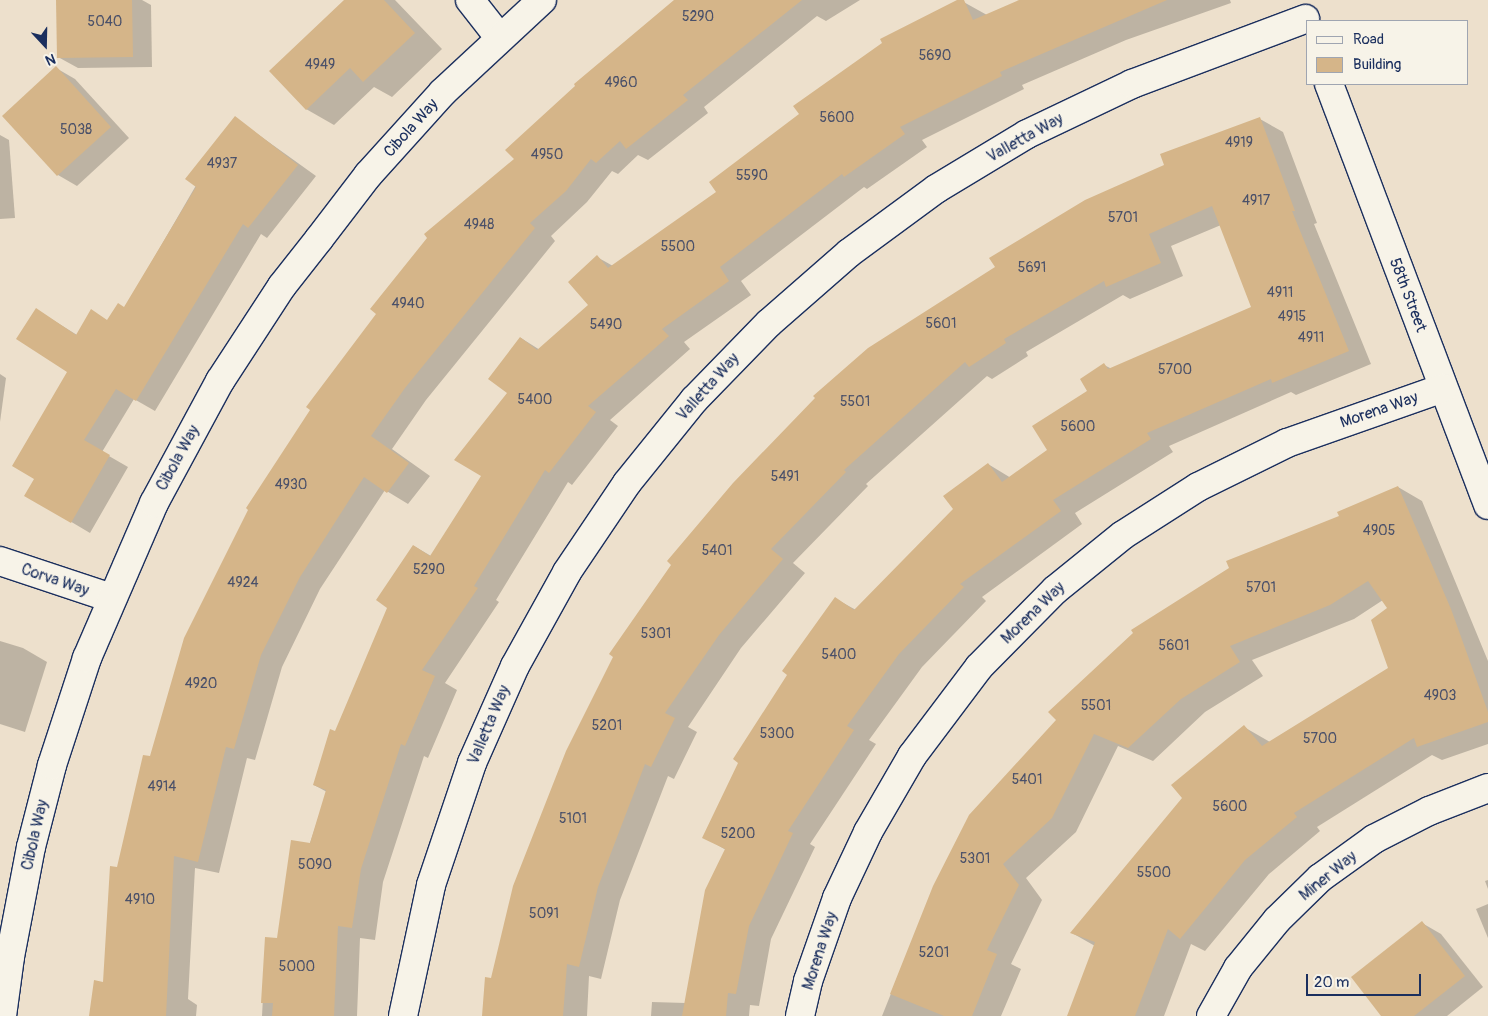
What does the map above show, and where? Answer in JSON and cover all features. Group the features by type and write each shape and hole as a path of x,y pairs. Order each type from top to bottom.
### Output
{"street":[{"path":"470,0 499,37"},
{"name":"Cibola Way","path":"2,1016 13,938 48,783 87,658 111,598 154,503 220,380 282,286 368,175 443,92 499,37 542,0"},
{"name":"Valletta Way","path":"403,1016 431,885 472,763 515,666 567,572 621,492 694,400 776,316 849,253 936,189 1027,134 1132,84 1303,15"},
{"name":"58th Street","path":"1329,85 1488,505"},
{"name":"Morena Way","path":"800,1016 808,981 837,898 868,832 912,756 974,673 1055,590 1123,535 1198,487 1287,443 1443,388"},
{"name":"Corva Way","path":"0,561 111,598"},
{"name":"Miner Way","path":"1211,1016 1238,968 1277,920 1320,878 1374,839 1429,811 1488,788"}],"building":[{"path":"56,0 132,0 133,57 57,58"},
{"path":"344,0 384,0 415,33 363,82 350,68 306,110 269,71"},
{"path":"674,0 802,0 683,95 688,100 626,149 620,141 596,163 591,159 566,191 530,223 535,228 405,388 371,436 409,463 387,493 364,477 300,577 261,655 234,749 226,747 198,862 174,856 166,1016 89,1016 94,980 103,982 110,866 117,867 143,755 150,756 184,638 248,510 246,508 310,410 306,407 376,314 370,309 427,238 424,234 514,159 505,150 575,86 574,84"},
{"path":"957,0 964,0 973,20 1019,0 1167,0 1000,72 1002,76 900,127 905,134 844,177 842,174 720,267 729,281 662,329 669,336 588,406 596,412 549,473 545,470 474,586 478,588 422,670 435,676 405,746 401,744 361,869 352,928 338,926 334,1016 272,1016 273,1003 261,1003 265,937 277,938 291,840 310,843 326,790 313,785 330,729 335,731 387,608 376,600 413,545 430,556 481,476 454,460 507,393 488,379 520,337 537,350 588,305 568,282 597,255 608,268 716,192 709,182 799,114 793,106 882,43 880,39"},
{"path":"56,66 111,127 57,176 2,116"},
{"path":"235,116 298,165 248,228 243,224 136,401 116,389 84,440 110,455 71,523 24,496 34,479 12,466 67,372 16,339 36,308 76,335 91,309 107,320 118,303 124,307 196,187 185,179"},
{"path":"1260,117 1295,211 1292,211 1349,351 1272,383 1271,379 1147,433 1151,439 1053,500 1061,511 960,584 964,587 899,654 847,726 854,730 788,831 793,833 749,926 736,994 728,993 726,1016 682,1016 705,890 725,849 702,838 738,763 733,759 787,675 782,671 835,597 854,610 953,509 943,496 988,463 1002,482 1047,450 1032,426 1087,391 1080,379 1104,363 1108,369 1251,307 1212,206 1149,234 1161,263 1106,287 1104,281 1004,339 1006,343 969,367 965,362 844,470 846,472 771,549 783,559 719,635 665,713 675,718 651,767 645,764 598,887 579,967 567,964 563,1016 482,1016 485,977 491,978 513,886 566,751 613,657 609,654 671,565 667,561 733,483 815,398 813,396 868,348 995,267 989,258 1085,200 1164,165 1160,154"},
{"path":"1398,486 1451,609 1488,712 1488,722 1417,747 1414,738 1294,813 1297,817 1245,860 1180,939 1168,929 1135,1016 1067,1016 1095,942 1070,933 1182,798 1171,785 1244,725 1262,746 1388,668 1371,620 1387,608 1368,581 1330,605 1230,646 1240,662 1181,699 1128,748 1094,734 1052,818 1003,864 1019,885 987,950 997,954 972,1016 944,1016 890,994 933,886 969,815 1056,720 1048,712 1133,633 1131,630 1229,568 1226,561 1339,516 1337,512"},
{"path":"1422,921 1465,976 1414,1016 1381,1016 1351,977"}]}
